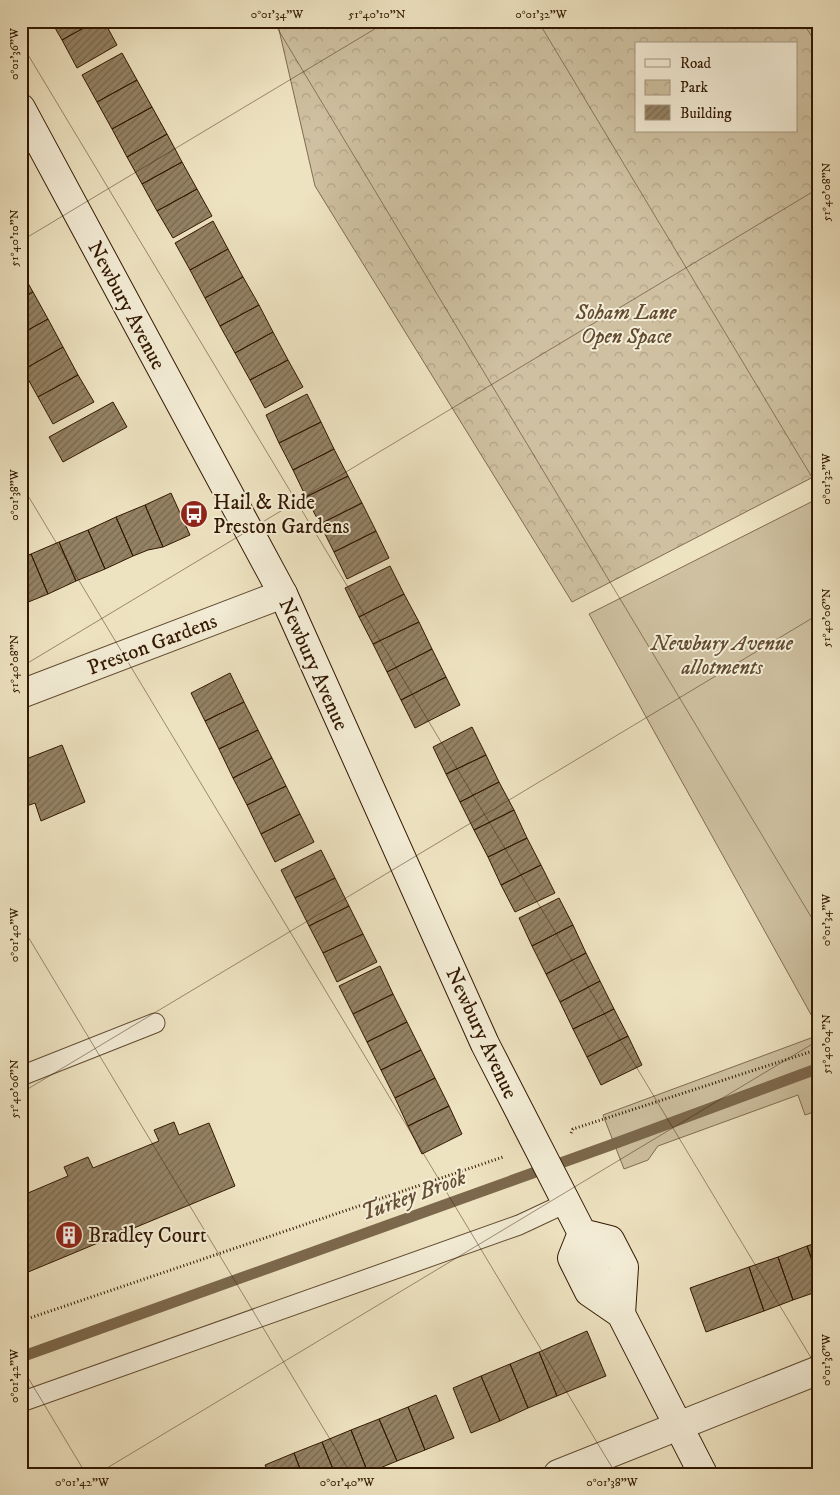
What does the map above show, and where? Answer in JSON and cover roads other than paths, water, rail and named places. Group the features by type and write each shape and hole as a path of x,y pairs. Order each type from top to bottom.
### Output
{"street":[{"name":"Newbury Avenue","path":"21,108 283,594 485,1044 582,1233"},
{"name":"Preston Gardens","path":"21,694 283,594"},
{"path":"621,1314 624,1267 610,1240 582,1233 572,1258 589,1292 621,1314 704,1474"},
{"path":"558,1474 819,1370"}],"lane":[{"path":"21,1076 155,1023"},
{"path":"21,1402 519,1225 566,1203"}],"waterway":[{"name":"Turkey Brook","path":"21,1357 819,1068"}],"place":[{"name":"Hail & Ride Preston Gardens","path":"194,514"},
{"name":"Bradley Court","path":"69,1235"}],"park label":[{"name":"Soham Lane Open Space","path":"626,324"},
{"name":"Newbury Avenue allotments","path":"722,655"}]}
